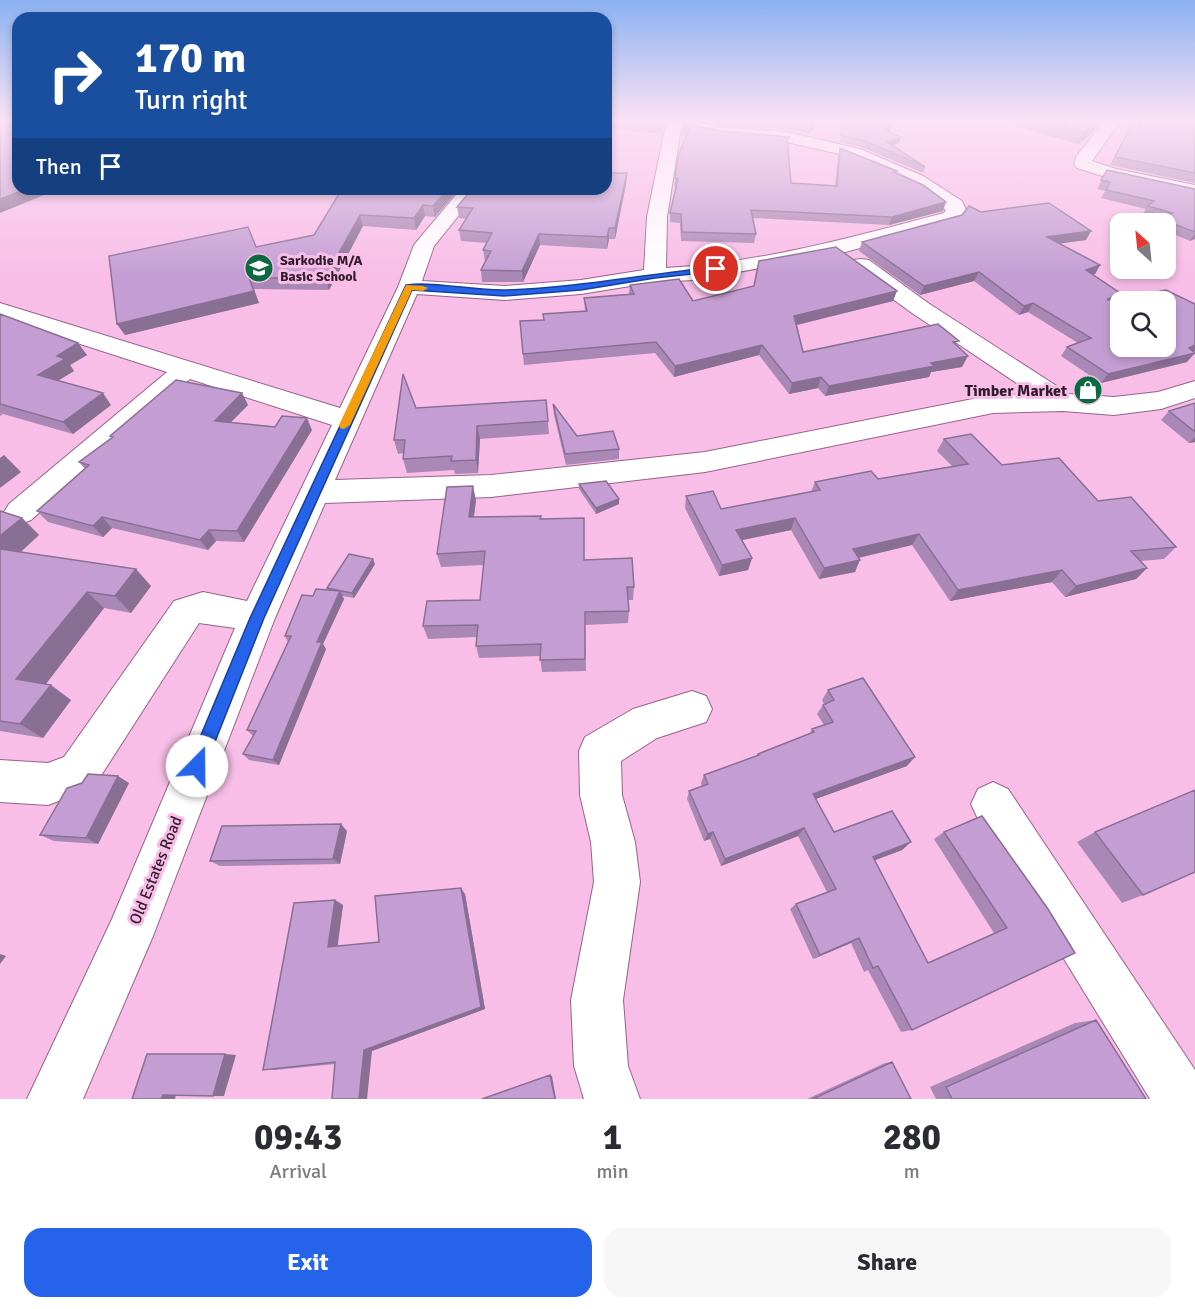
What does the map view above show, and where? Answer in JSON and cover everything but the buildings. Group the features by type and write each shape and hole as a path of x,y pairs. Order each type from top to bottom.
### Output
{"street":[{"path":"655,275 657,218 664,171"},
{"path":"409,287 504,293 581,287 655,275 694,273 838,248 951,217 956,210 956,205 898,171"},
{"path":"1104,171 1195,191"},
{"name":"Old Estates Road","path":"55,1099 129,936 257,618 409,287 424,245 466,195"},
{"path":"838,248 920,308 1063,402"},
{"path":"6,318 347,420"},
{"path":"20,512 185,370"},
{"path":"316,492 491,486 705,462 993,404 1063,402 1114,406 1161,400 1195,388"},
{"path":"0,781 48,784 78,773 187,611 203,607 257,618"},
{"path":"612,1099 601,1066 597,1000 616,882 613,842 601,795 600,751 647,722 692,709"},
{"path":"993,804 1182,1099"}],"slow traffic":[{"path":"344,425 409,287 423,288"}],"place":[{"name":"Sarkodie M/A Basic School","path":"259,268"},
{"name":"Timber Market","path":"1088,390"}],"route":[{"path":"197,766 257,618 409,287 504,293 581,287 655,275 694,273 716,269"}]}
